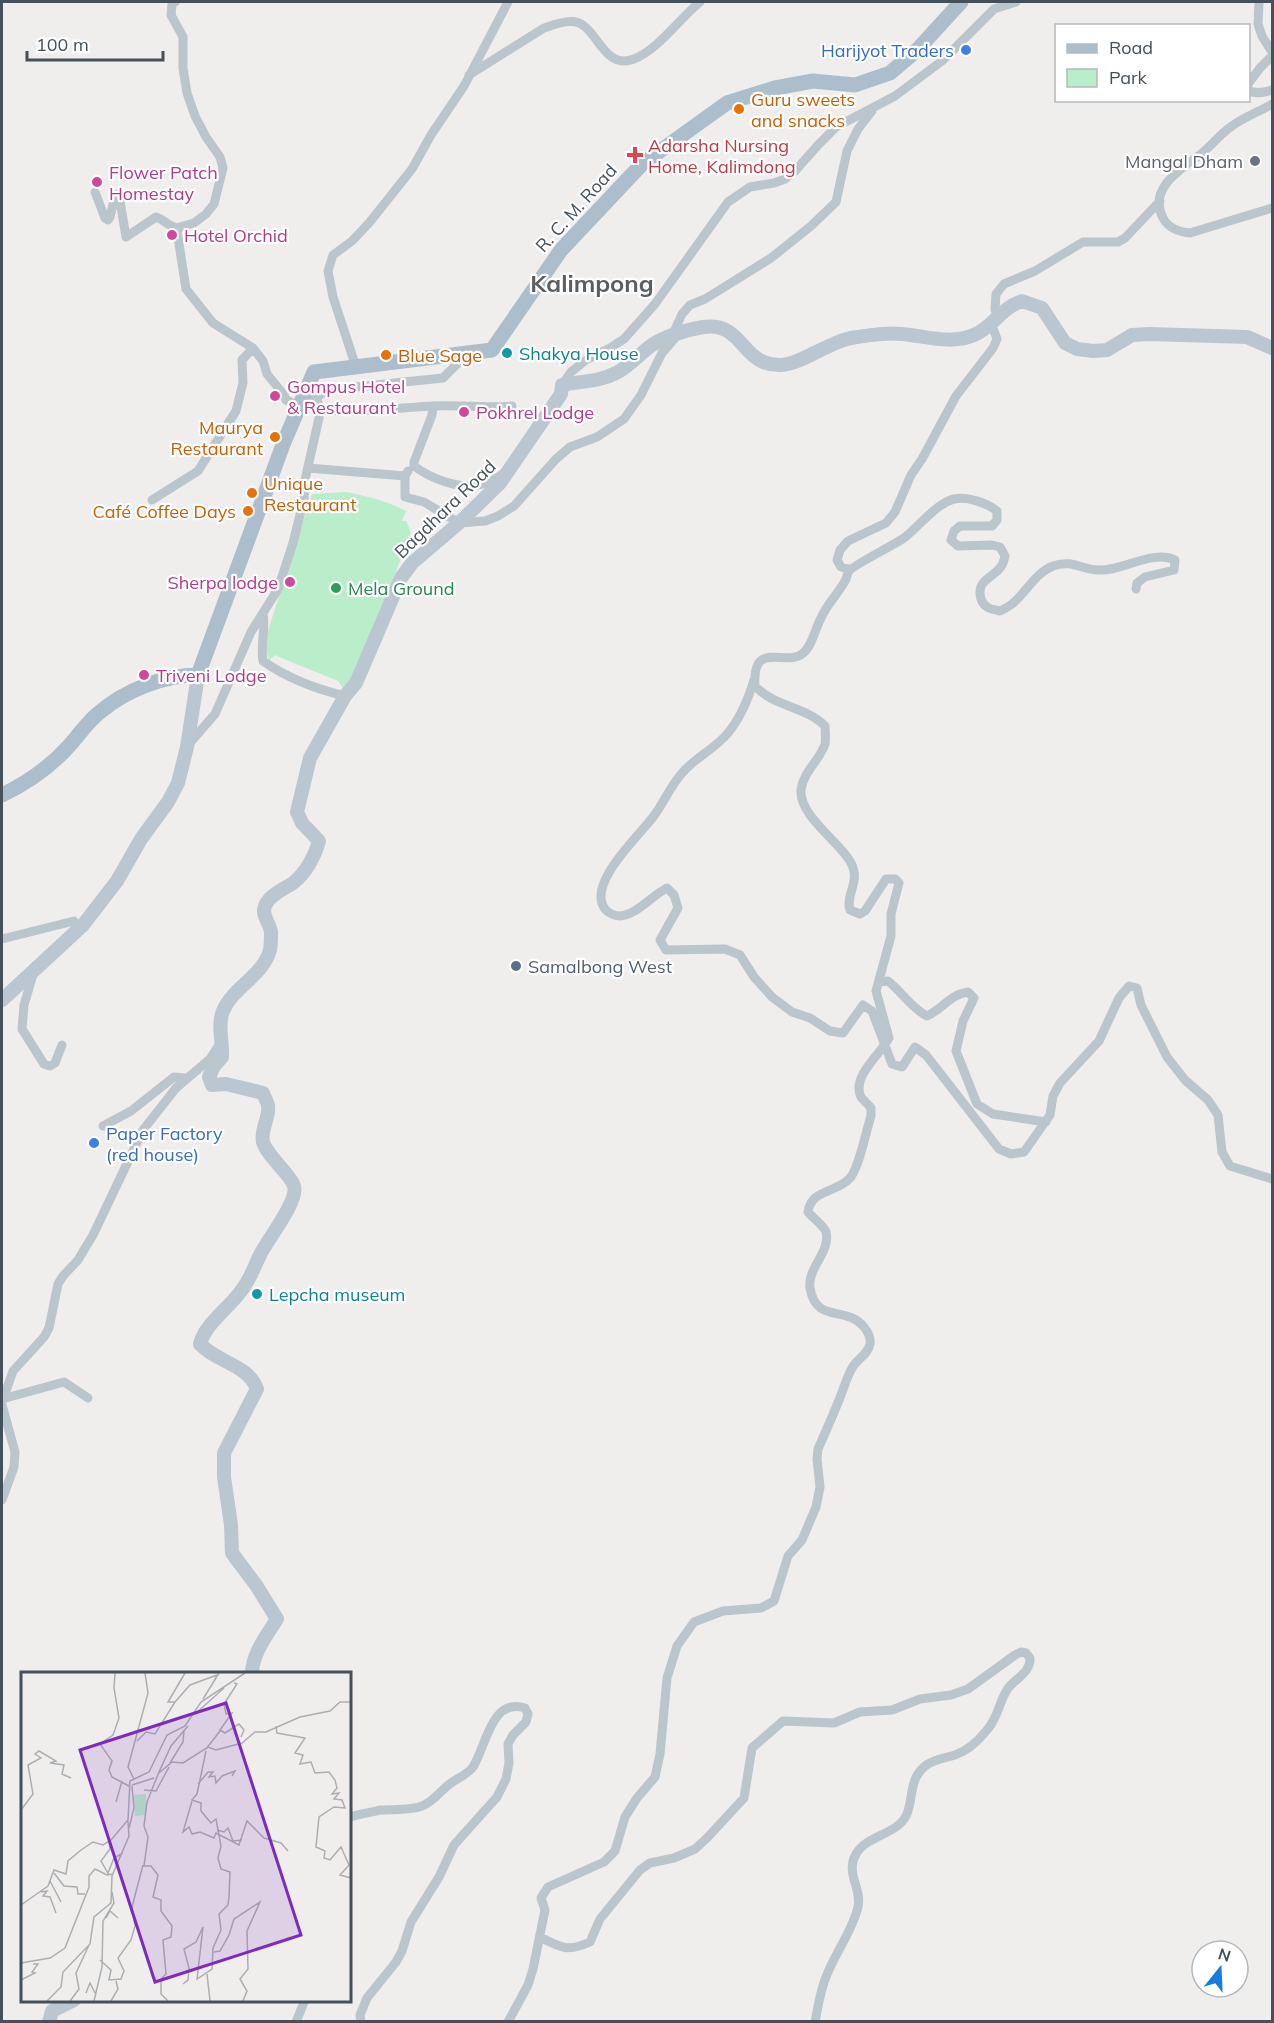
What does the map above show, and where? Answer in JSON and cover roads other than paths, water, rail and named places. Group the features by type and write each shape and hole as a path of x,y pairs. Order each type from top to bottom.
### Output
{"main road":[{"name":"R. C. M. Road","path":"198,675 284,442 309,401 314,372 492,351 561,250 642,164 726,103 775,88 813,81 855,85 890,73 918,49 961,2"},
{"path":"2,795 46,768 97,713 110,704 168,678 198,675"}],"street":[{"path":"95,192 105,218 108,220 115,196 119,195 126,237 156,217 171,227 178,228 194,223 214,204 223,168 195,116 187,93 183,69 183,37 171,15 172,4 175,2"},
{"path":"356,367 333,297 328,271 333,255 352,241 369,223 412,169 469,75 508,2"},
{"path":"469,75 544,28 564,22 584,25 608,55 622,61 634,59 654,46 700,2"},
{"path":"562,385 571,372 586,360 624,339 655,304 728,202 750,187 785,179 836,128 876,107 942,61 994,9 1016,2"},
{"path":"1250,81 1272,54 1258,24 1259,2"},
{"path":"1250,90 1261,93 1272,90"},
{"path":"849,569 841,567 837,560 840,550 848,541 886,523 895,512 911,475 956,396 993,348 997,339 994,320 995,302 1000,287 1035,271 1083,243 1118,242 1125,238 1160,201 1169,179 1177,171 1206,150 1233,125 1272,104"},
{"path":"433,406 432,415 414,462 405,476 405,497 424,502 459,523 485,521 514,506 556,459 570,447 597,437 624,419 641,395 662,353 676,335 682,314 690,305 705,299 771,258 811,226 836,202 847,151 863,121 876,107"},
{"path":"1160,201 1164,220 1173,228 1190,233 1272,208"},
{"path":"178,228 179,256 186,289 213,323 253,348 267,374 286,400 309,401 322,410 335,411 433,406 512,406"},
{"path":"562,385 600,380 617,373 651,345 700,328 718,326 726,329 762,362 781,365 843,339 902,333 936,340 960,339 975,334 1012,305 1022,302 1042,308 1065,343 1077,350 1107,350 1132,335 1149,334 1247,337 1272,348"},
{"path":"152,500 198,471 236,411 243,382 242,360 253,348"},
{"path":"309,401 327,390 443,378 467,354"},
{"name":"Bagdhara Road","path":"222,1040 222,1013 231,997 261,967 270,951 271,930 264,912 265,904 296,881 315,857 319,841 302,823 297,812 310,758 345,696 356,683 401,578 412,563 459,523 500,483 561,394 562,385"},
{"path":"187,747 215,714 251,632 278,589 304,499 319,418 309,401"},
{"path":"414,462 414,466 426,476 469,486 489,482 511,469"},
{"path":"308,468 405,476"},
{"path":"1136,589 1137,583 1145,577 1174,570 1175,560 1167,556 1098,570 1067,564 1053,566 1041,573 1012,604 1000,611 988,609 982,602 979,590 985,578 1002,565 1005,556 1000,547 992,545 958,546 951,540 954,531 960,526 992,526 997,520 997,511 989,505 956,498 945,502 903,538 849,569 845,580 822,615 809,646 802,655 792,658 768,657 762,660 757,668 744,709 726,736 684,771 666,794 655,815 621,853 600,892 601,903 607,912 619,916 634,912 657,893 667,888 674,895 678,908 660,940 666,950 725,949 740,955 754,977 772,997 792,1012 810,1018 830,1031 843,1033 863,1005 872,1011 892,1064 902,1066 915,1047 926,1055 999,1149 1011,1154 1024,1152 1050,1116 1053,1096 1060,1083 1099,1041 1119,998 1129,986 1137,988 1141,1005 1167,1057 1185,1080 1208,1100 1218,1115 1222,1152 1230,1166 1272,1179"},
{"path":"263,613 265,628 261,648 263,661 295,679 345,696"},
{"path":"2,1000 83,925 117,881 141,838 168,802 178,783 187,747 198,675"},
{"path":"508,2022 528,1985 545,1910 541,1898 548,1887 604,1862 615,1851 626,1817 637,1798 655,1777 660,1754 667,1678 677,1646 694,1622 723,1611 761,1608 774,1601 788,1556 802,1540 816,1507 820,1487 818,1449 853,1365 867,1352 870,1342 868,1332 858,1320 826,1312 817,1307 812,1297 809,1285 811,1275 825,1246 826,1237 825,1230 808,1212 809,1204 815,1197 851,1178 871,1116 871,1108 861,1097 860,1087 866,1069 889,1038 876,991 891,936 891,914 899,883 896,879 886,879 865,911 860,914 850,910 848,905 855,881 854,870 837,844 808,813 801,790 803,780 825,744 825,726 817,718 763,694 756,686 755,678"},
{"path":"2,939 74,921"},
{"path":"35,968 22,1016 22,1029 44,1064 50,1066 55,1063 62,1045"},
{"path":"879,982 888,981 901,991 916,1010 927,1016 955,994 968,992 974,998 963,1021 956,1051 977,1104 993,1114 1046,1122"},
{"path":"2,1500 14,1467 15,1452 2,1402 13,1371 44,1337 49,1328 58,1284 78,1260 93,1235 138,1139 185,1078 210,1059 222,1040"},
{"path":"222,1040 222,1057 214,1066 209,1077 212,1085 226,1084 262,1093 268,1106 262,1139 265,1148 294,1186 294,1195 286,1214 260,1254 252,1274 241,1291 203,1333 200,1344 206,1351 248,1375 254,1380 257,1389 224,1453 224,1477 231,1525 232,1553 256,1585 277,1619 261,1645 252,1666 252,1672"},
{"path":"103,1126 130,1111 174,1077 185,1078"},
{"path":"2,1402 64,1382 88,1398"},
{"path":"540,1937 557,1946 574,1949 590,1942 600,1919 640,1870 650,1863 674,1858 695,1849 707,1839 744,1798 752,1748 783,1721 834,1723 860,1712 892,1710 920,1699 951,1695 968,1689 1014,1655 1021,1652 1026,1653 1030,1658 1028,1669 1008,1688 999,1712 988,1730 970,1747 958,1754 926,1765 913,1785 907,1814 901,1823 865,1844 857,1853 852,1869 859,1893 858,1906 825,1978 815,2022"},
{"path":"351,1816 383,1810 404,1810 424,1805 473,1768 495,1719 504,1710 516,1705 525,1708 528,1714 526,1722 513,1735 508,1744 509,1763 506,1779 497,1797 454,1845 439,1877 411,1922 396,1962 367,1998 360,2015 361,2022"},
{"path":"49,2022 52,2011 72,2002"},
{"path":"296,2022 305,2002"}],"place":[{"name":"Harijyot Traders","path":"966,50"},
{"name":"Guru sweets and snacks","path":"739,109"},
{"name":"Adarsha Nursing Home, Kalimdong","path":"635,155"},
{"name":"Mangal Dham","path":"1255,161"},
{"name":"Flower Patch Homestay","path":"97,182"},
{"name":"Hotel Orchid","path":"172,235"},
{"name":"Shakya House","path":"507,353"},
{"name":"Blue Sage","path":"386,355"},
{"name":"Gompus Hotel & Restaurant","path":"275,396"},
{"name":"Pokhrel Lodge","path":"464,412"},
{"name":"Maurya Restaurant","path":"275,437"},
{"name":"Unique Restaurant","path":"252,493"},
{"name":"Café Coffee Days","path":"248,511"},
{"name":"Sherpa lodge","path":"290,582"},
{"name":"Mela Ground","path":"336,588"},
{"name":"Triveni Lodge","path":"144,675"},
{"name":"Samalbong West","path":"516,966"},
{"name":"Paper Factory (red house)","path":"94,1143"},
{"name":"Lepcha museum","path":"257,1294"}],"district":[{"name":"Kalimpong","path":"592,283"}]}
